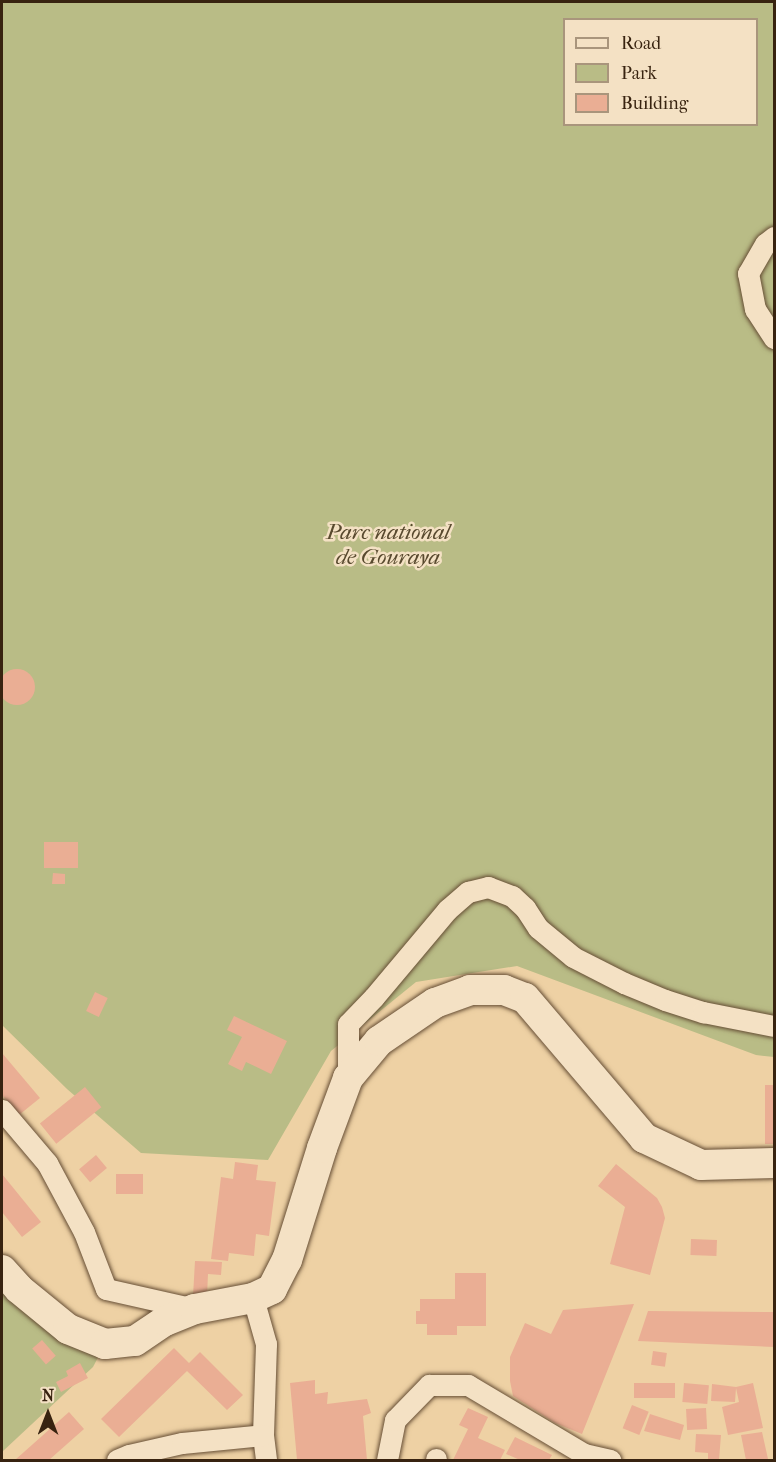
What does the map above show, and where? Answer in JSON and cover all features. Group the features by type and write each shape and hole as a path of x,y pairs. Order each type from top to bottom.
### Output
{"main road":[{"path":"10,1279 68,1329 105,1344 135,1341 165,1321 195,1309 253,1298 272,1289 286,1260 348,1078 380,1041 435,1003 470,990 504,990 525,998 644,1138 701,1165 774,1163"}],"street":[{"path":"774,237 765,244 748,273 755,309 774,338"},
{"path":"348,1078 348,1024 447,910 468,892 488,887 512,896 525,908 538,928 573,957 624,983 665,1000 703,1012 774,1026"},
{"path":"2,1110 47,1163 84,1232 106,1289 195,1309"},
{"path":"253,1298 266,1344 263,1435 266,1461"},
{"path":"387,1461 395,1420 429,1385 468,1385 584,1454 610,1461"},
{"path":"117,1461 129,1455 182,1443 263,1435"}],"green space":[{"name":"Parc national de Gouraya","path":"2,2 774,2 774,1057 756,1055 517,966 416,982 331,1051 268,1160 141,1153 67,1089 2,1025"},
{"path":"2,1270 105,1344 93,1367 2,1452"}],"building":[{"path":"17,669 30,674 35,687 30,700 17,705 4,700 -1,687 4,674"},
{"path":"44,842 78,842 78,868 44,868"},
{"path":"53,873 65,874 65,884 52,884"},
{"path":"95,992 108,998 99,1017 86,1011"},
{"path":"234,1016 287,1041 271,1074 246,1062 242,1071 228,1064 242,1037 227,1030"},
{"path":"2,1053 40,1098 19,1115 2,1095"},
{"path":"765,1085 774,1085 774,1144 765,1144"},
{"path":"85,1087 101,1107 56,1144 40,1124"},
{"path":"96,1155 107,1168 90,1182 79,1169"},
{"path":"235,1162 258,1165 256,1180 276,1182 269,1236 256,1234 254,1256 229,1253 228,1261 211,1259 221,1177 233,1179"},
{"path":"616,1164 657,1198 662,1207 665,1218 650,1275 610,1264 625,1207 598,1186"},
{"path":"2,1174 41,1222 22,1237 2,1212"},
{"path":"116,1174 143,1174 143,1194 116,1194"},
{"path":"691,1239 717,1240 716,1256 690,1255"},
{"path":"195,1261 222,1262 221,1275 208,1274 207,1296 193,1296"},
{"path":"455,1273 486,1273 486,1326 457,1326 457,1335 427,1335 427,1324 416,1324 416,1311 420,1311 420,1299 455,1299"},
{"path":"634,1304 582,1434 555,1423 513,1396 510,1381 510,1357 525,1323 551,1334 563,1310"},
{"path":"648,1311 774,1312 774,1347 638,1341"},
{"path":"42,1340 56,1356 46,1364 32,1349"},
{"path":"174,1348 189,1363 200,1352 243,1395 227,1410 187,1371 119,1437 101,1419"},
{"path":"653,1351 667,1353 665,1367 651,1365"},
{"path":"80,1363 88,1378 61,1392 56,1382 68,1376 66,1371"},
{"path":"315,1380 315,1394 328,1392 327,1404 367,1399 371,1413 363,1416 367,1460 297,1460 290,1383"},
{"path":"634,1383 675,1383 675,1398 634,1398"},
{"path":"684,1383 709,1385 707,1404 682,1402"},
{"path":"753,1383 763,1428 728,1435 722,1407 739,1402 736,1388 735,1402 711,1401 712,1384 736,1387"},
{"path":"632,1405 649,1412 639,1435 623,1428"},
{"path":"468,1408 488,1417 478,1438 505,1450 500,1460 453,1460 468,1429 459,1425"},
{"path":"706,1408 707,1429 687,1430 686,1409"},
{"path":"69,1412 84,1429 49,1460 15,1460"},
{"path":"650,1414 684,1425 680,1440 644,1431"},
{"path":"762,1432 768,1459 746,1460 741,1435"},
{"path":"696,1434 721,1435 719,1460 708,1460 708,1453 695,1452"},
{"path":"515,1437 552,1455 549,1460 520,1460 506,1454"}]}
